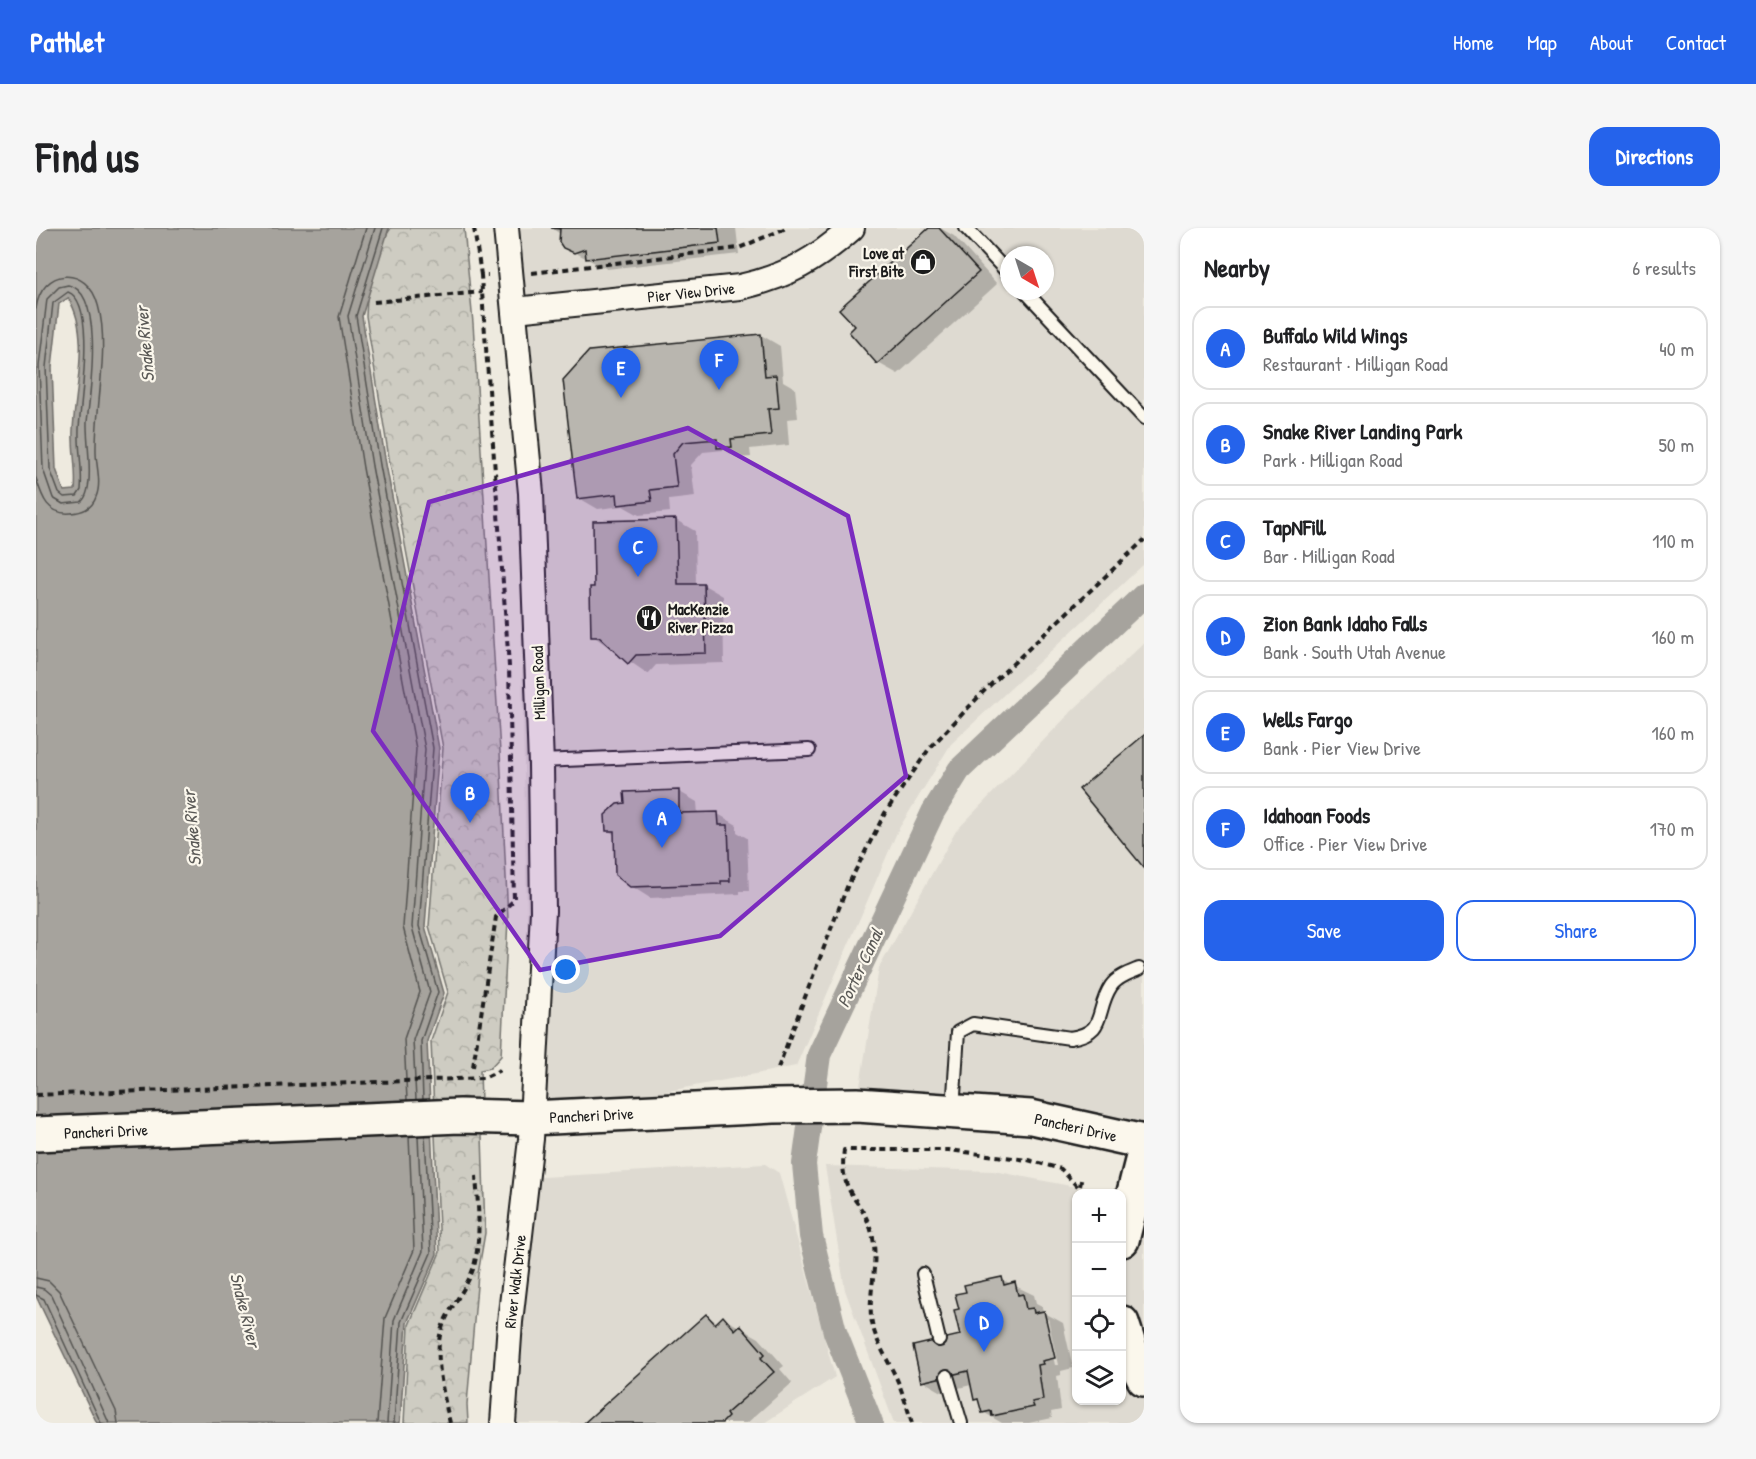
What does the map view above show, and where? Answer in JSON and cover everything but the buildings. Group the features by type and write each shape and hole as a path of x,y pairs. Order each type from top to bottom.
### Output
{"main road":[{"name":"Pancheri Drive","path":"36,1134 460,1116 531,1128 774,1106 857,1105 1030,1117 1144,1142"},
{"path":"1126,1224 1144,1153"},
{"path":"1126,1335 1144,1379"}],"street":[{"name":"Milligan Road","path":"506,228 531,493 540,761 543,911 531,1128"},
{"name":"Pier View Drive","path":"514,310 740,287 770,280 805,266 852,228"},
{"name":"River Walk Drive","path":"503,1423 509,1333 531,1128"}],"lane":[{"path":"966,228 1000,264"},
{"path":"1033,300 1144,418"},
{"path":"540,761 809,750"},
{"path":"953,1111 958,1032 974,1024 1070,1038 1086,1036 1095,1030 1111,986 1123,976 1139,969"},
{"path":"923,1274 939,1340"},
{"path":"947,1376 961,1423"}],"path":[{"path":"473,1067 496,917 514,900 508,666 484,311 474,228"},
{"path":"527,273 739,248 786,228"},
{"path":"481,275 494,275"},
{"path":"374,302 482,292"},
{"path":"778,1068 848,887 885,813 929,749 986,688 1144,540"},
{"path":"36,1095 454,1080 484,1078 500,1070"},
{"path":"912,1423 898,1383 875,1334 871,1315 875,1271 873,1238 868,1221 846,1187 842,1168 844,1150 949,1150 1028,1160 1061,1169 1082,1189"},
{"path":"450,1423 439,1341 442,1328 475,1262 479,1228 476,1176"},
{"path":"1080,1186 1082,1176"},
{"path":"36,1419 39,1423"}],"highlighted area":[{"path":"688,428 848,516 906,776 720,936 540,970 373,731 429,502"}],"shaded area":[{"path":"502,228 1144,228 1144,564 951,744 898,830 796,1066 531,1118 515,310"},
{"path":"1144,643 1144,1142 857,1105 879,968 956,831 1074,709"},
{"path":"765,1164 779,1173 835,1377 764,1423 504,1423 526,1178"},
{"path":"825,1166 994,1171 1086,1189 1072,1189 1072,1405 1126,1405 1126,1198 1144,1201 1144,1423 894,1423 845,1290"}],"green space":[{"path":"391,228 464,228 473,323 500,752 508,919 501,1056 490,1068 480,1070 485,1233 478,1274 467,1404 468,1423 404,1423 409,1325 440,1252 431,1041 448,992 429,926 443,748 390,464 366,316 369,261"}],"water":[{"name":"Snake River","path":"36,228 389,228 362,316 386,464 439,748 425,926 444,993 427,1041 437,1254 407,1323 400,1423 97,1423 36,1296","holes":["68,298 75,312 80,344 73,430 75,490 64,491 56,469 52,367 59,304"]}],"waterway":[{"name":"Porter Canal","path":"871,1423 835,1332 811,1236 804,1164 819,1055 933,812 959,770 1144,595"}],"place":[{"name":"Love at First Bite","path":"923,262"},
{"name":"Idahoan Foods","path":"719,390"},
{"name":"Wells Fargo","path":"621,398"},
{"name":"TapNFill","path":"638,577"},
{"name":"MacKenzie River Pizza","path":"649,618"},
{"name":"Snake River Landing Park","path":"470,823"},
{"name":"Buffalo Wild Wings","path":"662,848"},
{"name":"Zion Bank Idaho Falls","path":"984,1352"}]}
